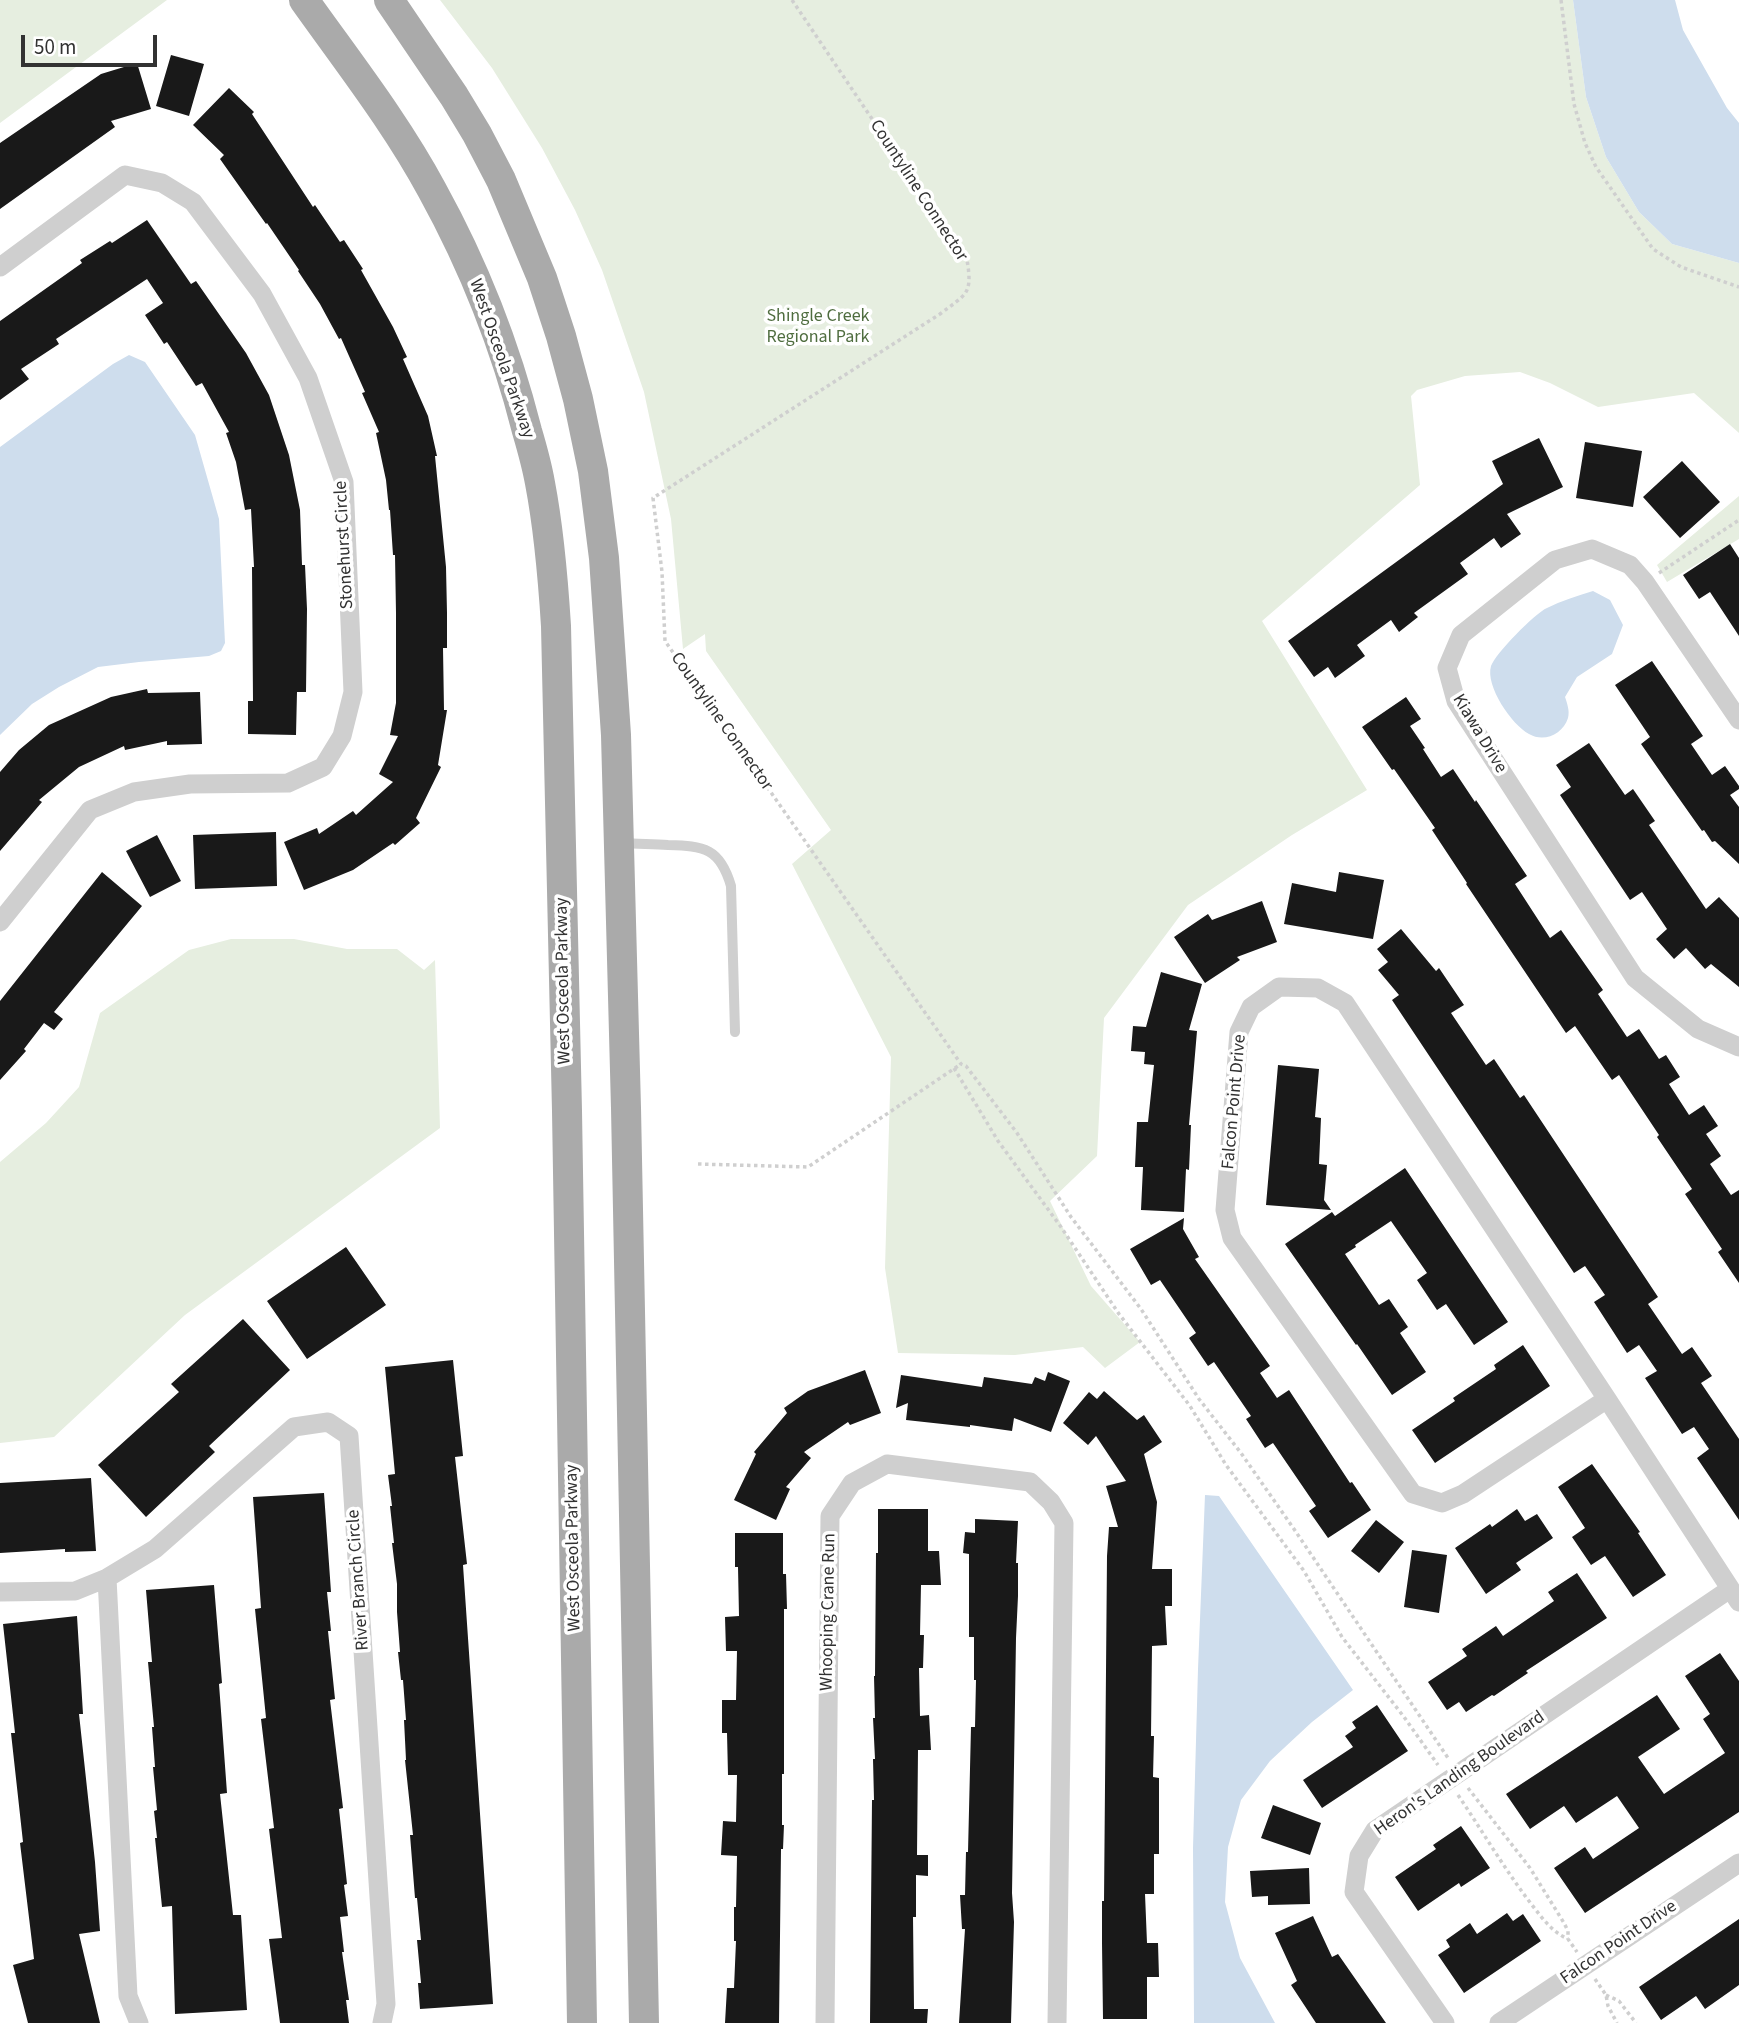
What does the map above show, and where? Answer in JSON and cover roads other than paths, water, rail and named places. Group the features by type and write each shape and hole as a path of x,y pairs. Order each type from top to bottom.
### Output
{"main road":[{"name":"West Osceola Parkway","path":"304,0 396,131 431,188 462,247 491,317 519,399 540,481 551,554 556,625 566,1083 582,2023"},
{"path":"389,0 454,96 501,180 542,278 578,399 593,471 604,558 616,735 627,1121 644,2023"}],"street":[{"name":"Stonehurst Circle","path":"0,267 125,176 162,183 193,202 262,294 308,378 344,482 353,692 342,736 323,767 288,783 190,784 134,792 90,810 0,922"},
{"name":"Kiawa Drive","path":"1739,720 1645,582 1630,565 1592,549 1555,560 1461,635 1447,668 1456,701 1635,978 1698,1029 1739,1047"},
{"name":"Falcon Point Drive","path":"1607,1399 1462,1494 1442,1503 1413,1494 1232,1238 1225,1210 1239,1032 1251,1007 1279,988 1318,988 1345,1003 1607,1399 1735,1596"},
{"name":"River Branch Circle","path":"0,1592 75,1591 107,1578 155,1549 294,1427 328,1422 349,1436 386,2004 382,2023"},
{"name":"Whooping Crane Run","path":"825,2023 830,1516 852,1483 887,1464 1030,1482 1051,1502 1064,1523 1056,2023"},
{"path":"107,1578 128,1996 139,2023"},
{"name":"Heron's Landing Boulevard","path":"1445,2023 1354,1892 1359,1856 1375,1830 1735,1596"},
{"name":"Falcon Point Drive","path":"1499,2023 1739,1863"}],"lane":[{"path":"619,843 696,846 709,851 720,861 731,886 735,1032"}],"water":[{"path":"1573,0 1675,0 1683,30 1727,108 1739,123 1739,263 1672,244 1639,212 1606,157 1586,97"},
{"path":"129,355 145,362 195,435 219,519 225,643 221,651 209,656 98,667 32,704 0,735 0,447"},
{"path":"1593,591 1610,600 1623,625 1612,654 1577,677 1565,697 1569,715 1562,729 1547,737 1535,737 1522,729 1501,704 1492,684 1491,666 1507,644 1541,611"},
{"path":"1205,1495 1219,1496 1353,1690 1312,1722 1270,1761 1241,1800 1228,1847 1225,1902 1240,1958 1275,2023 1194,2023 1193,1848"}],"park label":[{"name":"Shingle Creek Regional Park","path":"818,327"}]}
